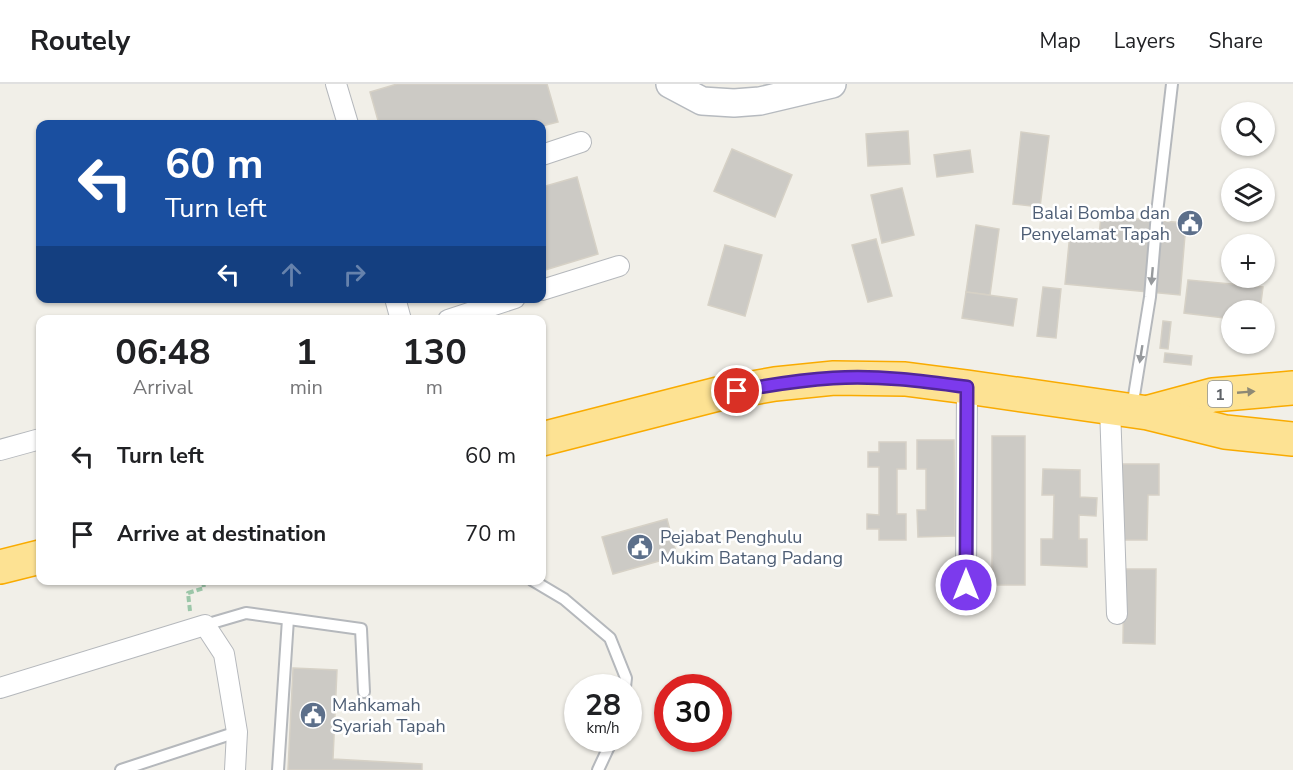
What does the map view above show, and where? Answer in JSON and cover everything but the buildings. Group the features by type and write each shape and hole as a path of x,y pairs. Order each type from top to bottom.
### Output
{"highway":[{"name":"1","path":"546,438 718,394 775,384 858,378 905,379 967,387 1130,410 1225,432 1293,439"},
{"name":"1","path":"1130,410 1213,395 1293,388"},
{"path":"0,567 36,558"}],"main road":[{"path":"670,84 702,101 734,104 760,101 832,84"}],"street":[{"path":"336,84 347,120"},
{"path":"546,154 581,142"},
{"path":"546,289 619,266"},
{"path":"463,315 501,303"},
{"path":"966,585 967,387"},
{"path":"1117,614 1130,410"},
{"path":"0,450 36,440"},
{"path":"0,688 199,627 224,654 237,732 235,770"}],"lane":[{"path":"1130,410 1150,297 1172,84"},
{"path":"540,585 564,599 610,638 624,674"},
{"path":"199,627 246,613 361,629 364,692"},
{"path":"278,770 288,619"},
{"path":"121,770 237,732"},
{"path":"598,770 606,752"}],"path":[{"path":"199,627 188,594 204,588 203,585"}],"place":[{"name":"Balai Bomba dan Penyelamat Tapah","path":"1190,223"},
{"name":"Pejabat Penghulu Mukim Batang Padang","path":"640,547"},
{"name":"Mahkamah Syariah Tapah","path":"313,715"}],"route":[{"path":"737,391 775,384 834,378 905,379 967,387 966,585"}]}
